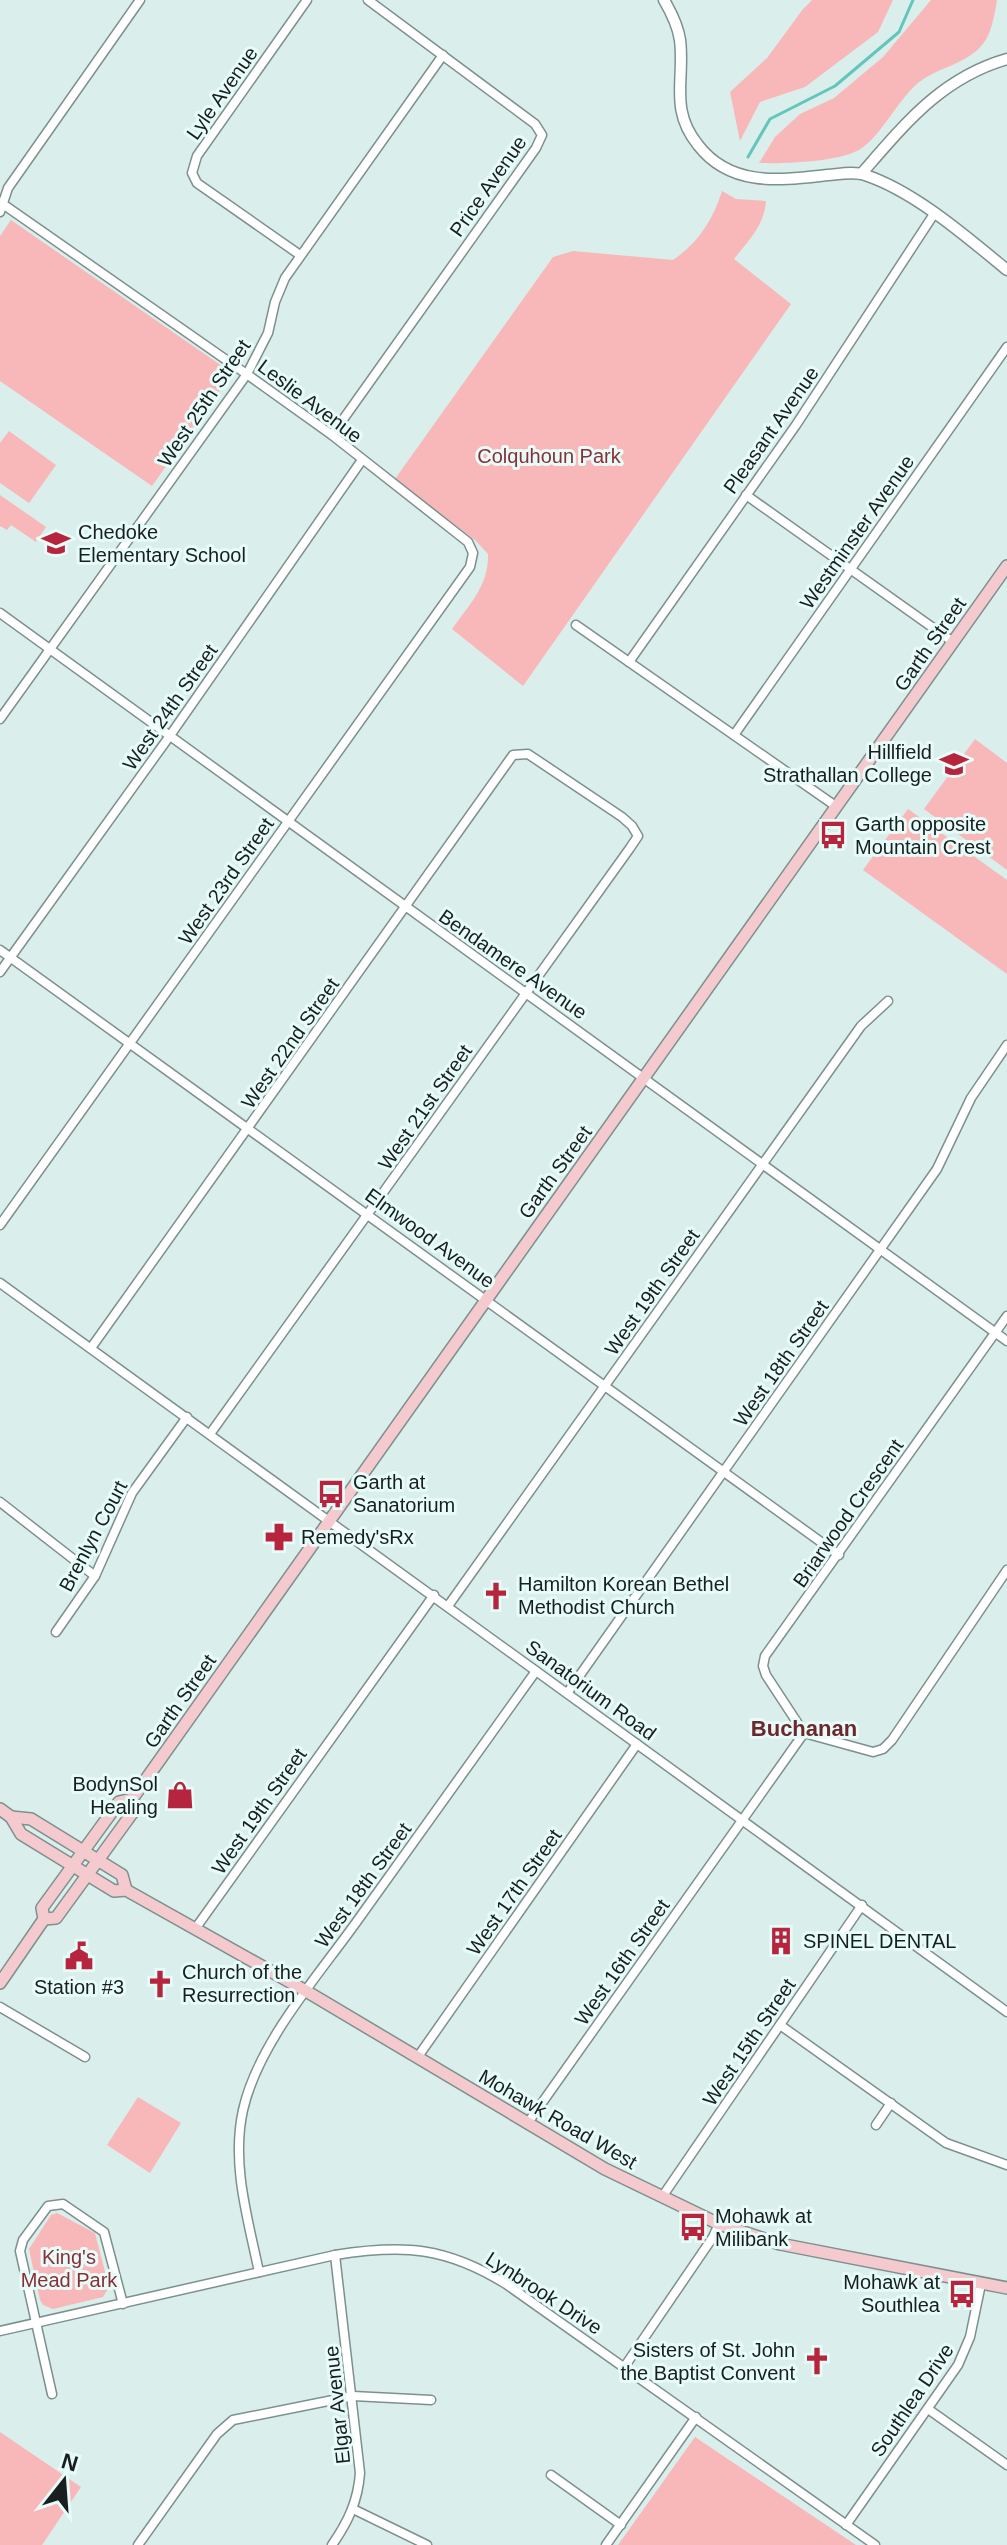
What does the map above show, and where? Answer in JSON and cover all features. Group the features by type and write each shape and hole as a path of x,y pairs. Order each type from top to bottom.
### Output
{"main road":[{"name":"Garth Street","path":"44,1919 56,1918 133,1812 132,1799 1007,566"},
{"name":"Garth Street","path":"0,1983 44,1919 42,1908 72,1866 119,1802 132,1799"},
{"name":"Mohawk Road West","path":"5,1813 31,1819 122,1875 126,1890"},
{"name":"Mohawk Road West","path":"5,1813 21,1834 114,1891 126,1890 306,1991 605,2169 662,2197 719,2224 780,2244 1007,2288"}],"street":[{"path":"1,206 8,188 140,0"},
{"name":"Lyle Avenue","path":"300,255 197,183 192,173 197,156 307,0"},
{"name":"Price Avenue","path":"332,435 536,148 542,135 535,124 368,0"},
{"path":"664,0 680,37 680,111 699,146 710,158 745,177 764,180 862,173 954,226 1007,270"},
{"name":"West 25th Street","path":"0,719 247,374 268,333 275,302 285,278 443,55"},
{"path":"862,173 904,123 949,86 979,67 1007,59"},
{"name":"Leslie Avenue","path":"1,206 332,435 468,542 473,553"},
{"name":"Pleasant Avenue","path":"629,662 796,425 934,214"},
{"name":"Westminster Avenue","path":"734,735 1007,347"},
{"name":"West 24th Street","path":"0,972 362,460"},
{"path":"746,495 953,642"},
{"name":"West 23rd Street","path":"0,1225 470,567 473,553"},
{"name":"Bendamere Avenue","path":"0,613 1007,1341"},
{"path":"576,625 837,807"},
{"name":"West 21st Street","path":"210,1434 638,836 622,817 528,754 513,755"},
{"name":"West 22nd Street","path":"91,1348 513,755"},
{"name":"Elmwood Avenue","path":"0,950 839,1555"},
{"name":"West 19th Street","path":"448,1606 861,1026 888,1001"},
{"name":"West 18th Street","path":"568,1692 937,1169 971,1098 1007,1045"},
{"name":"Sanatorium Road","path":"0,1283 1007,2012"},
{"name":"Briarwood Crescent","path":"804,1733 766,1675 763,1666 765,1656 1007,1316"},
{"name":"Brenlyn Court","path":"56,1632 95,1576 127,1500 187,1417"},
{"path":"0,1502 95,1576"},
{"path":"743,1819 804,1733 873,1752 883,1749 1007,1570"},
{"name":"West 19th Street","path":"195,1929 434,1595"},
{"name":"West 18th Street","path":"259,2272 239,2169 238,2144 252,2078 264,2053 306,1991 536,1671"},
{"name":"West 17th Street","path":"417,2058 637,1744"},
{"name":"West 16th Street","path":"527,2124 743,1819"},
{"name":"West 15th Street","path":"662,2197 862,1905"},
{"path":"0,2007 85,2057"},
{"path":"780,2025 946,2143 1007,2165"},
{"path":"876,2125 891,2103"},
{"path":"52,2394 20,2251 23,2240 43,2211 55,2204 63,2204 104,2232 123,2304"},
{"path":"625,2366 719,2224"},
{"name":"Lynbrook Drive","path":"0,2331 335,2255 371,2250 423,2250 445,2254 469,2263 506,2284 875,2545"},
{"name":"Elgar Avenue","path":"332,2545 353,2509 360,2473 335,2255"},
{"name":"Southlea Drive","path":"846,2525 966,2351 981,2284"},
{"path":"138,2545 217,2434 233,2420 353,2396 431,2400"},
{"path":"928,2409 1007,2465"},
{"path":"606,2545 696,2417"},
{"path":"551,2475 621,2525"},
{"path":"353,2509 427,2545"}],"green space":[{"path":"812,0 893,0 878,32 805,87 760,102 740,141 730,92 767,58"},
{"path":"931,0 997,0 990,32 979,49 918,83 870,142 853,153 812,161 759,163 775,137 800,114 834,98 883,57"},
{"name":"Colquhoun Park","path":"722,191 736,199 766,201 759,225 734,259 791,304 523,686 452,629 482,585 488,554 476,541 395,479 553,257 573,251 673,260 704,230"},
{"path":"11,220 232,373 152,486 0,381 0,236"},
{"path":"9,431 56,465 29,503 0,483 0,443"},
{"path":"0,495 46,527 36,542 11,525 7,530 0,526"},
{"path":"975,739 1007,763 1007,870 924,809"},
{"path":"908,809 1007,880 1007,974 863,870"},
{"path":"138,2097 181,2123 150,2173 107,2145"},
{"name":"King's Mead Park","path":"57,2213 95,2233 109,2287 103,2297 53,2309 43,2305 40,2300 29,2249 51,2215"},
{"path":"0,2432 81,2487 42,2545 0,2545"},
{"path":"695,2437 856,2545 618,2545"}],"waterway":[{"path":"748,157 770,119 835,86 899,32 913,0"}],"place":[{"name":"Chedoke Elementary School","path":"56,543"},
{"name":"Hillfield Strathallan College","path":"954,764"},
{"name":"Garth opposite Mountain Crest","path":"833,835"},
{"name":"Garth at Sanatorium","path":"331,1494"},
{"name":"Remedy'sRx","path":"279,1537"},
{"name":"Hamilton Korean Bethel Methodist Church","path":"496,1596"},
{"name":"BodynSol Healing","path":"180,1795"},
{"name":"SPINEL DENTAL","path":"781,1941"},
{"name":"Station #3","path":"79,1956"},
{"name":"Church of the Resurrection","path":"160,1984"},
{"name":"Mohawk at Milibank","path":"693,2227"},
{"name":"Mohawk at Southlea","path":"962,2294"},
{"name":"Sisters of St. John the Baptist Convent","path":"817,2361"}],"district":[{"name":"Buchanan","path":"804,1728"}]}
